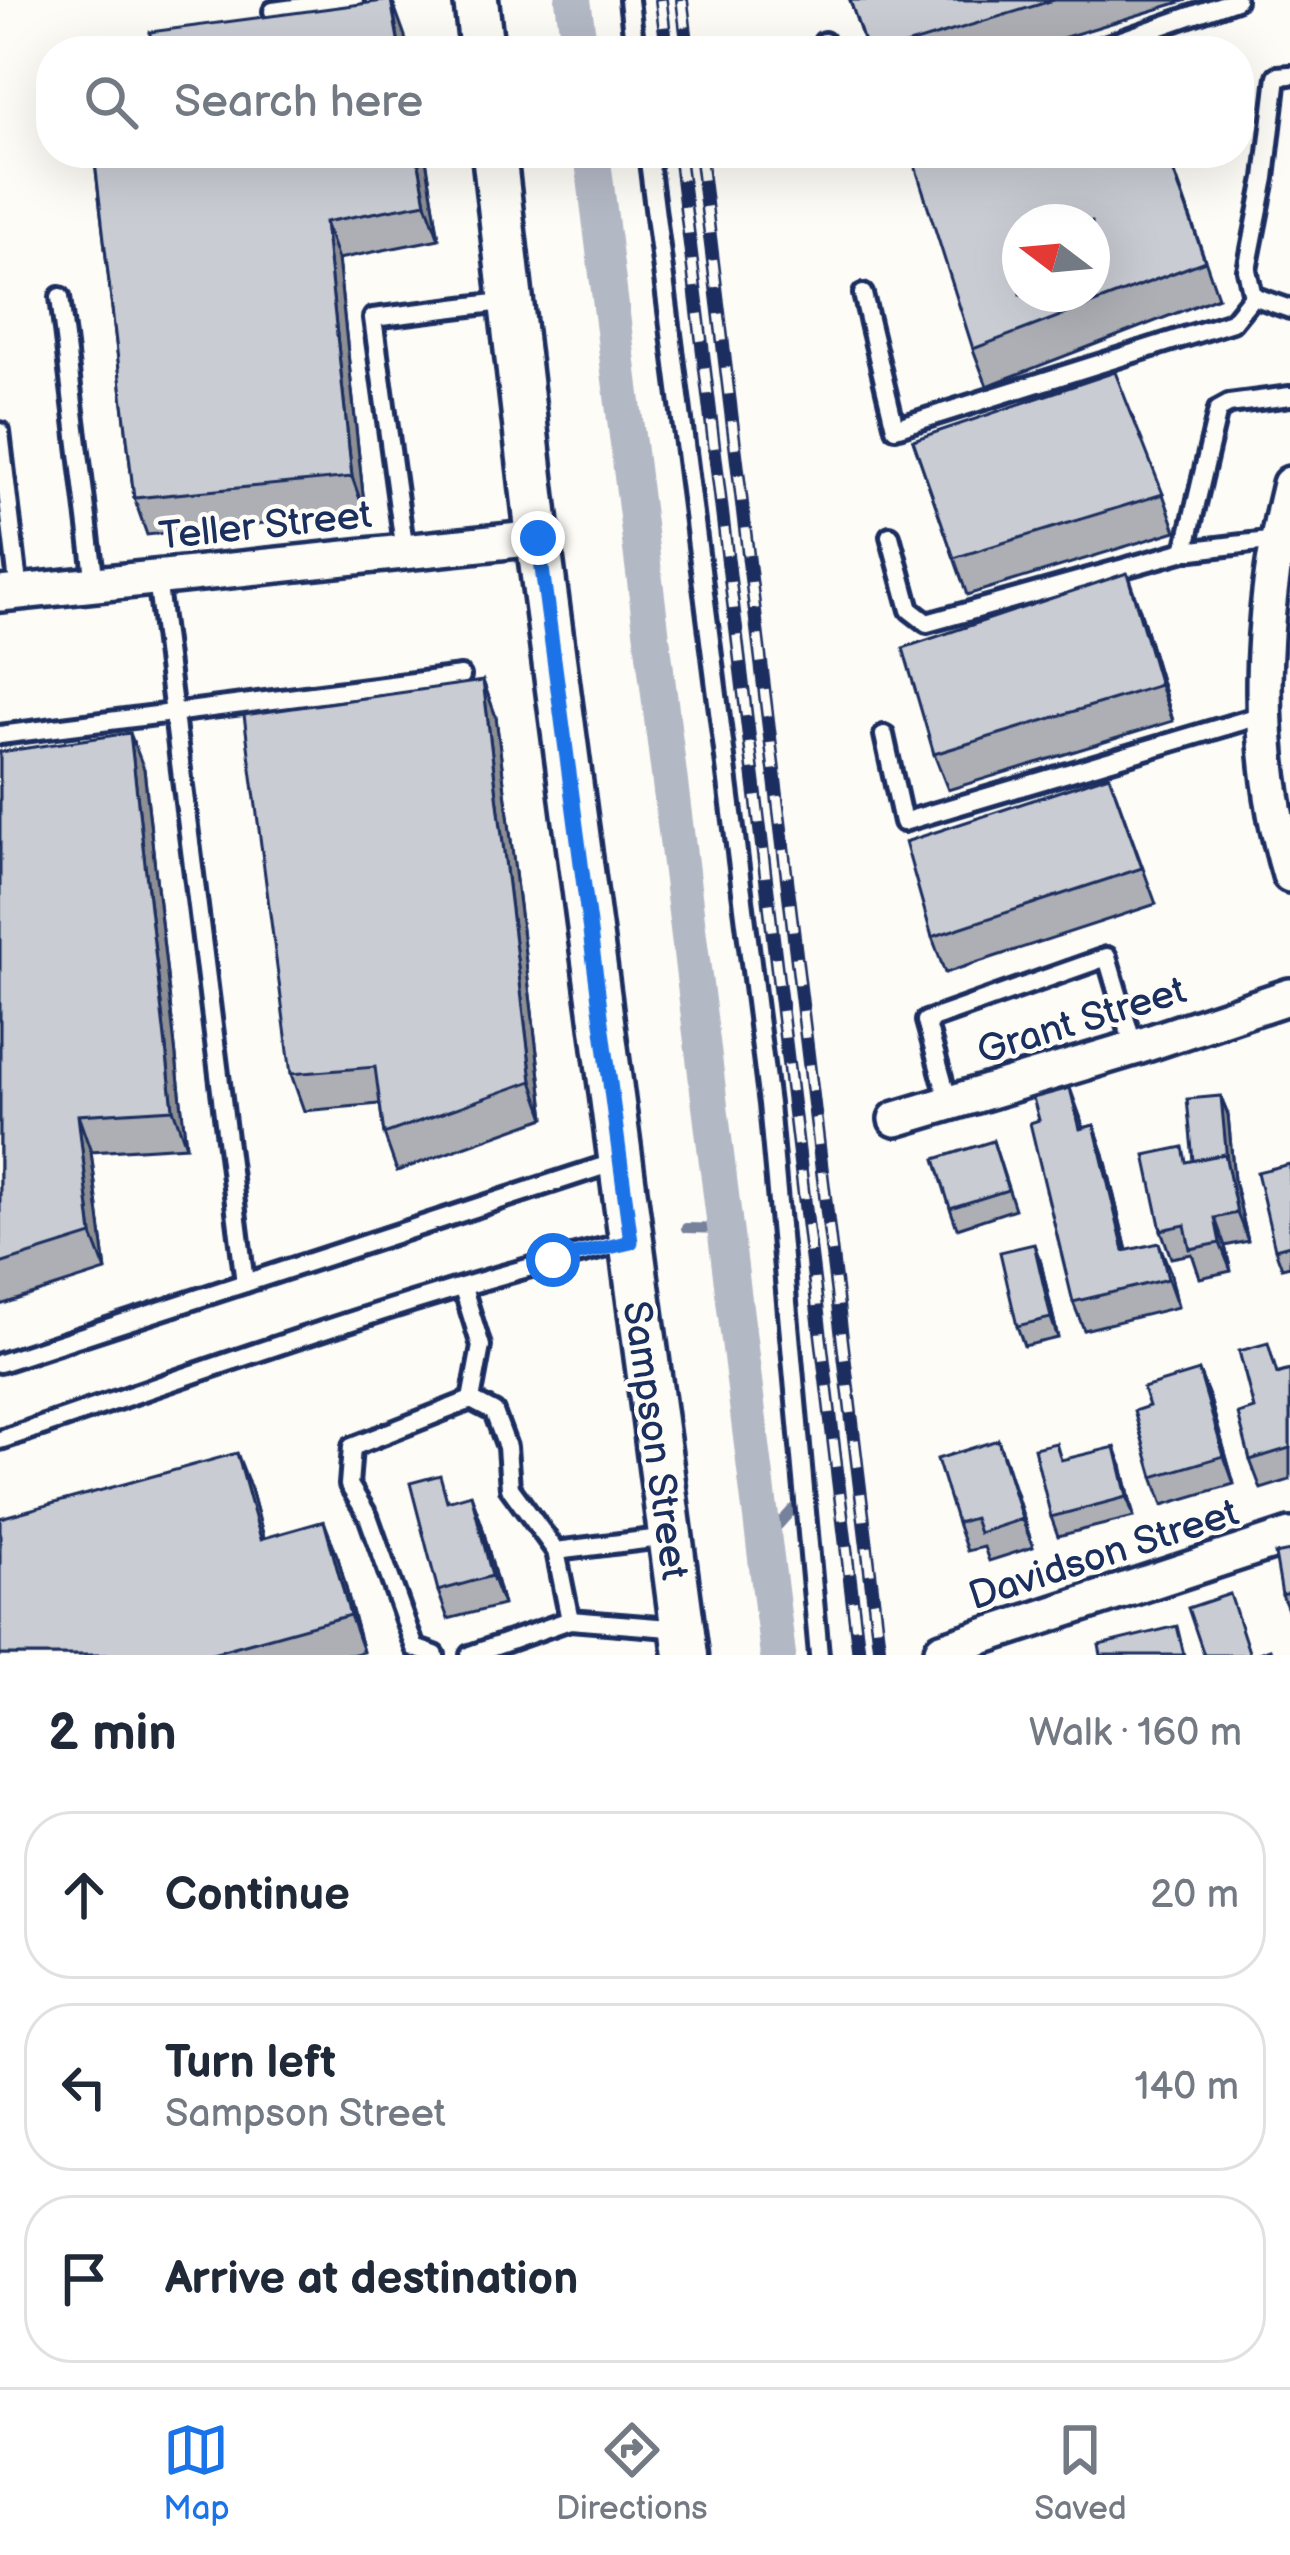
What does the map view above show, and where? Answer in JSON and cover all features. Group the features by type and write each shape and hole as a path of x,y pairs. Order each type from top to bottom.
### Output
{"street":[{"path":"476,0 480,36"},
{"name":"Sampson Street","path":"496,168 538,538 685,1642"},
{"path":"1290,484 1265,617 1264,715 1290,875"},
{"name":"Teller Street","path":"10,593 538,538"},
{"name":"Grant Street","path":"896,1119 1290,996"},
{"name":"Davidson Street","path":"942,1650 1290,1536"}],"lane":[{"path":"273,11 353,0"},
{"path":"629,0 633,36"},
{"path":"1133,36 1236,0"},
{"path":"1253,296 1247,270 1277,76 1290,75"},
{"path":"650,168 770,1104 819,1655"},
{"path":"863,294 895,428 1232,322 1253,296"},
{"path":"1253,296 1290,309"},
{"path":"59,297 94,584"},
{"path":"405,552 373,318 511,301"},
{"path":"1185,551 1218,410 1229,404 1290,396"},
{"path":"0,432 10,593"},
{"path":"890,536 910,610 927,623 1185,551 1276,540"},
{"path":"157,578 245,1283"},
{"path":"0,735 461,676"},
{"path":"884,735 903,822 1264,715"},
{"path":"949,1103 926,1021 1107,958 1134,1048"},
{"path":"0,1363 620,1161"},
{"path":"0,1440 463,1288 631,1242"},
{"path":"463,1288 481,1346 471,1400"},
{"path":"419,1653 368,1516 350,1484 352,1447 471,1400 494,1412 507,1447 510,1488 556,1550 569,1620"},
{"path":"556,1550 670,1537"},
{"path":"470,1655 569,1620 685,1642"}],"building":[{"path":"391,0 397,36 150,36 150,32"},
{"path":"850,0 1054,0 935,36 862,36"},
{"path":"96,168 420,168 426,203 325,222 352,477 134,498"},
{"path":"916,168 1172,168 1205,261 1110,297 1110,204 1002,204 1002,312 1071,312 973,349"},
{"path":"1115,372 1163,494 954,558 913,440"},
{"path":"1127,573 1160,685 934,754 903,648"},
{"path":"483,681 532,1081 384,1134 375,1067 291,1074 244,715"},
{"path":"130,733 173,1109 78,1115 92,1235 0,1264 0,752"},
{"path":"1109,775 1142,868 932,937 905,842"},
{"path":"1070,1088 1080,1129 1094,1125 1124,1251 1159,1243 1168,1279 1073,1302 1030,1123 1039,1120 1033,1098"},
{"path":"1221,1096 1227,1161 1225,1154 1193,1161 1187,1099"},
{"path":"993,1141 1008,1190 950,1208 935,1159"},
{"path":"1183,1147 1186,1162 1225,1154 1237,1213 1215,1218 1220,1243 1190,1249 1185,1225 1161,1230 1145,1155"},
{"path":"1290,1164 1290,1245 1275,1249 1257,1172"},
{"path":"1034,1244 1051,1318 1017,1326 1000,1252"},
{"path":"1268,1343 1277,1374 1290,1370 1290,1448 1250,1460 1238,1414 1254,1409 1239,1351"},
{"path":"1199,1371 1224,1456 1153,1477 1134,1411 1149,1406 1143,1388"},
{"path":"998,1440 1022,1519 979,1533 974,1518 957,1523 937,1459"},
{"path":"1056,1443 1061,1460 1115,1447 1127,1497 1051,1517 1034,1448"},
{"path":"237,1453 261,1539 324,1521 350,1615 205,1655 0,1655 0,1518"},
{"path":"440,1475 447,1501 471,1494 492,1576 438,1591 410,1483"},
{"path":"1290,1551 1290,1593 1282,1595 1275,1554"},
{"path":"1230,1594 1250,1655 1204,1655 1188,1608"},
{"path":"1177,1626 1184,1655 1101,1655 1099,1645"}],"waterway":[{"path":"573,0 578,36"},
{"path":"594,168 778,1655"},
{"path":"686,1228 727,1229"},
{"path":"765,1540 801,1500"}],"railway":[{"path":"661,0 665,36"},
{"path":"682,0 686,36"},
{"path":"681,168 859,1655"},
{"path":"702,168 880,1655"}],"route":[{"path":"538,538 631,1242 553,1260"}]}
